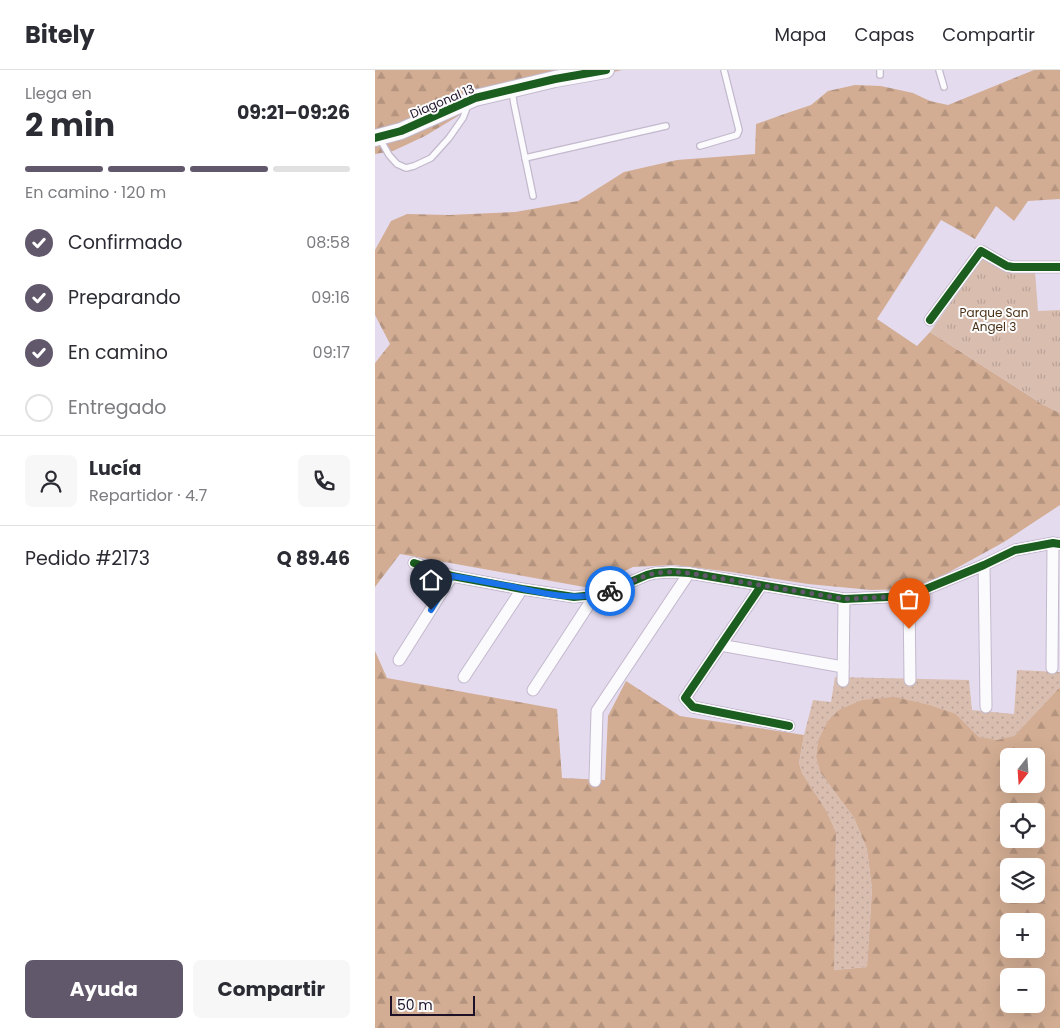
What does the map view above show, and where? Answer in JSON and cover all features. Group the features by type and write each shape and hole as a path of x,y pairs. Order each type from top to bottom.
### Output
{"street":[{"name":"Diagonal 13","path":"377,138 401,131 475,98 555,79 606,70"},
{"path":"930,320 981,251 1007,266 1060,267"},
{"path":"414,563 452,576 568,597 595,595 614,590 655,573 671,572 689,573 844,599 909,596 1015,550 1057,543 1052,668"},
{"path":"984,565 985,707"},
{"path":"595,781 597,711 689,573"},
{"path":"399,660 452,576"},
{"path":"761,586 685,698 693,707 789,726"},
{"path":"464,678 523,589"},
{"path":"533,690 595,595"},
{"path":"909,596 910,680"},
{"path":"843,681 844,599"},
{"path":"720,646 843,668"}],"lane":[{"path":"701,146 737,136 739,130 724,70"},
{"path":"939,70 944,87"},
{"path":"512,90 513,104 533,196"},
{"path":"377,138 397,164 406,168 414,166 431,158 449,138 463,118 470,100"},
{"path":"525,158 667,126"}],"green space":[{"path":"375,70 622,70 478,104 425,136 393,151 375,154"},
{"path":"1034,70 1060,70 1060,199 1028,201 1014,221 996,206 975,239 941,220 877,319 917,346 930,332 1042,404 1060,413 1060,505 1004,542 944,575 910,589 871,590 808,584 674,565 633,567 590,588 400,554 375,587 375,363 390,344 375,315 375,250 391,221 407,214 449,215 515,212 578,201 624,172 677,160 755,154 756,124 811,105 828,91 855,85 881,86 913,93 930,101 948,105"},
{"name":"Parque San Angel 3","path":"983,257 1035,271 1038,311 1060,310 1060,413 1042,404 930,332"},
{"path":"375,651 387,678 557,709 562,778 605,780 608,716 626,681 680,716 804,735 799,763 802,773 826,810 836,832 834,970 867,967 872,889 867,849 854,818 820,772 816,757 818,740 827,722 839,710 862,700 895,697 956,714 979,737 997,740 1014,736 1060,687 1060,1028 375,1028"},
{"path":"1017,670 1060,672 1060,687 1014,736 997,741 979,737 956,714 827,722 818,740 816,757 820,772 854,818 867,849 872,889 867,967 833,970 836,832 826,810 802,773 799,763 813,700 831,702 835,677 969,680 972,710 1014,714"}],"cycle path":[{"path":"375,138 401,131 475,98 555,79 606,70"},
{"path":"930,320 981,251 1007,266 1060,267"},
{"path":"414,563 452,576 574,597 605,593 647,575 671,572 689,573 844,599 909,596 1015,550 1053,543 1060,544"},
{"path":"761,586 685,698 693,707 789,726"}],"way so far":[{"path":"610,591 655,573 671,572 689,573 844,599 909,596 909,629"}],"route":[{"path":"431,610 452,576 563,596 595,595 610,591"}]}
